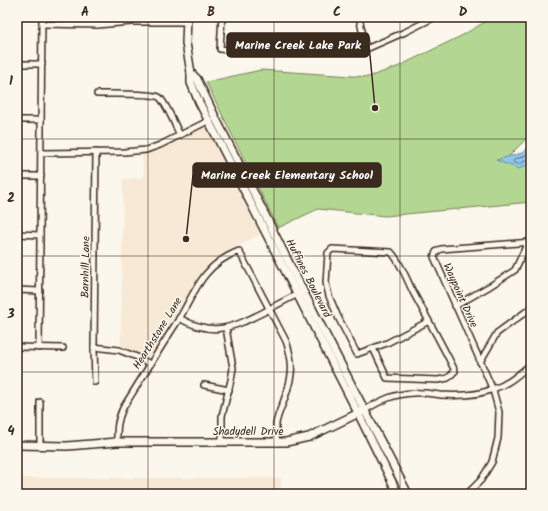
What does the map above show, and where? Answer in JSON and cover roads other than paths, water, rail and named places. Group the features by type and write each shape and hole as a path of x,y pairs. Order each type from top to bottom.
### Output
{"main road":[{"name":"Huffines Boulevard","path":"186,20 186,43 191,82 199,102 211,119 257,198 300,293"},
{"name":"Huffines Boulevard","path":"211,119 250,202 408,494"},
{"name":"Huffines Boulevard","path":"362,411 398,494"},
{"name":"Shadydell Drive","path":"17,445 67,446 117,442 276,443 309,437 362,411"}],"street":[{"path":"39,348 42,17"},
{"path":"97,25 98,17"},
{"path":"222,17 220,49 228,50 258,43 366,49 435,17"},
{"path":"359,17 366,49"},
{"path":"42,24 97,25 152,20 186,20"},
{"path":"17,64 42,64"},
{"path":"97,94 150,95 159,97 164,103 180,135"},
{"path":"41,153 124,152 146,150 160,145 211,119"},
{"path":"17,120 41,120"},
{"name":"Barnhill Lane","path":"95,382 96,152"},
{"path":"17,176 41,176"},
{"path":"250,202 257,198"},
{"path":"17,234 40,234"},
{"path":"455,306 515,270 530,242"},
{"name":"Waypoint Drive","path":"467,494 481,480 492,462 498,438 499,412 493,390 434,257 436,252 441,249 530,242"},
{"name":"Huffines Boulevard","path":"373,348 357,354 330,298 326,283 328,253 332,249 391,252 396,257 429,321"},
{"name":"Hearthstone Lane","path":"117,442 117,427 123,408 206,273 223,258 238,251 269,309"},
{"path":"17,290 40,290"},
{"path":"179,318 193,325 205,328 226,328 246,321 300,293"},
{"path":"480,362 498,333 531,308"},
{"path":"269,309 286,340 292,361 290,385 276,425 276,443"},
{"path":"429,321 455,371 448,378 438,380 387,378 373,348 387,343 429,321"},
{"path":"222,442 222,416 233,368 226,328"},
{"path":"94,347 119,350 150,364"},
{"path":"17,348 63,348"},
{"name":"Shadydell Drive","path":"362,411 381,400 396,395 414,393 461,395 493,390 510,382 531,364"},
{"path":"204,385 229,390"},
{"path":"40,402 40,445"}],"water":[{"path":"531,146 531,164 519,169 496,160 522,153"}],"place":[{"name":"Marine Creek Lake Park","path":"375,108"},
{"name":"Marine Creek Elementary School","path":"186,239"}]}
